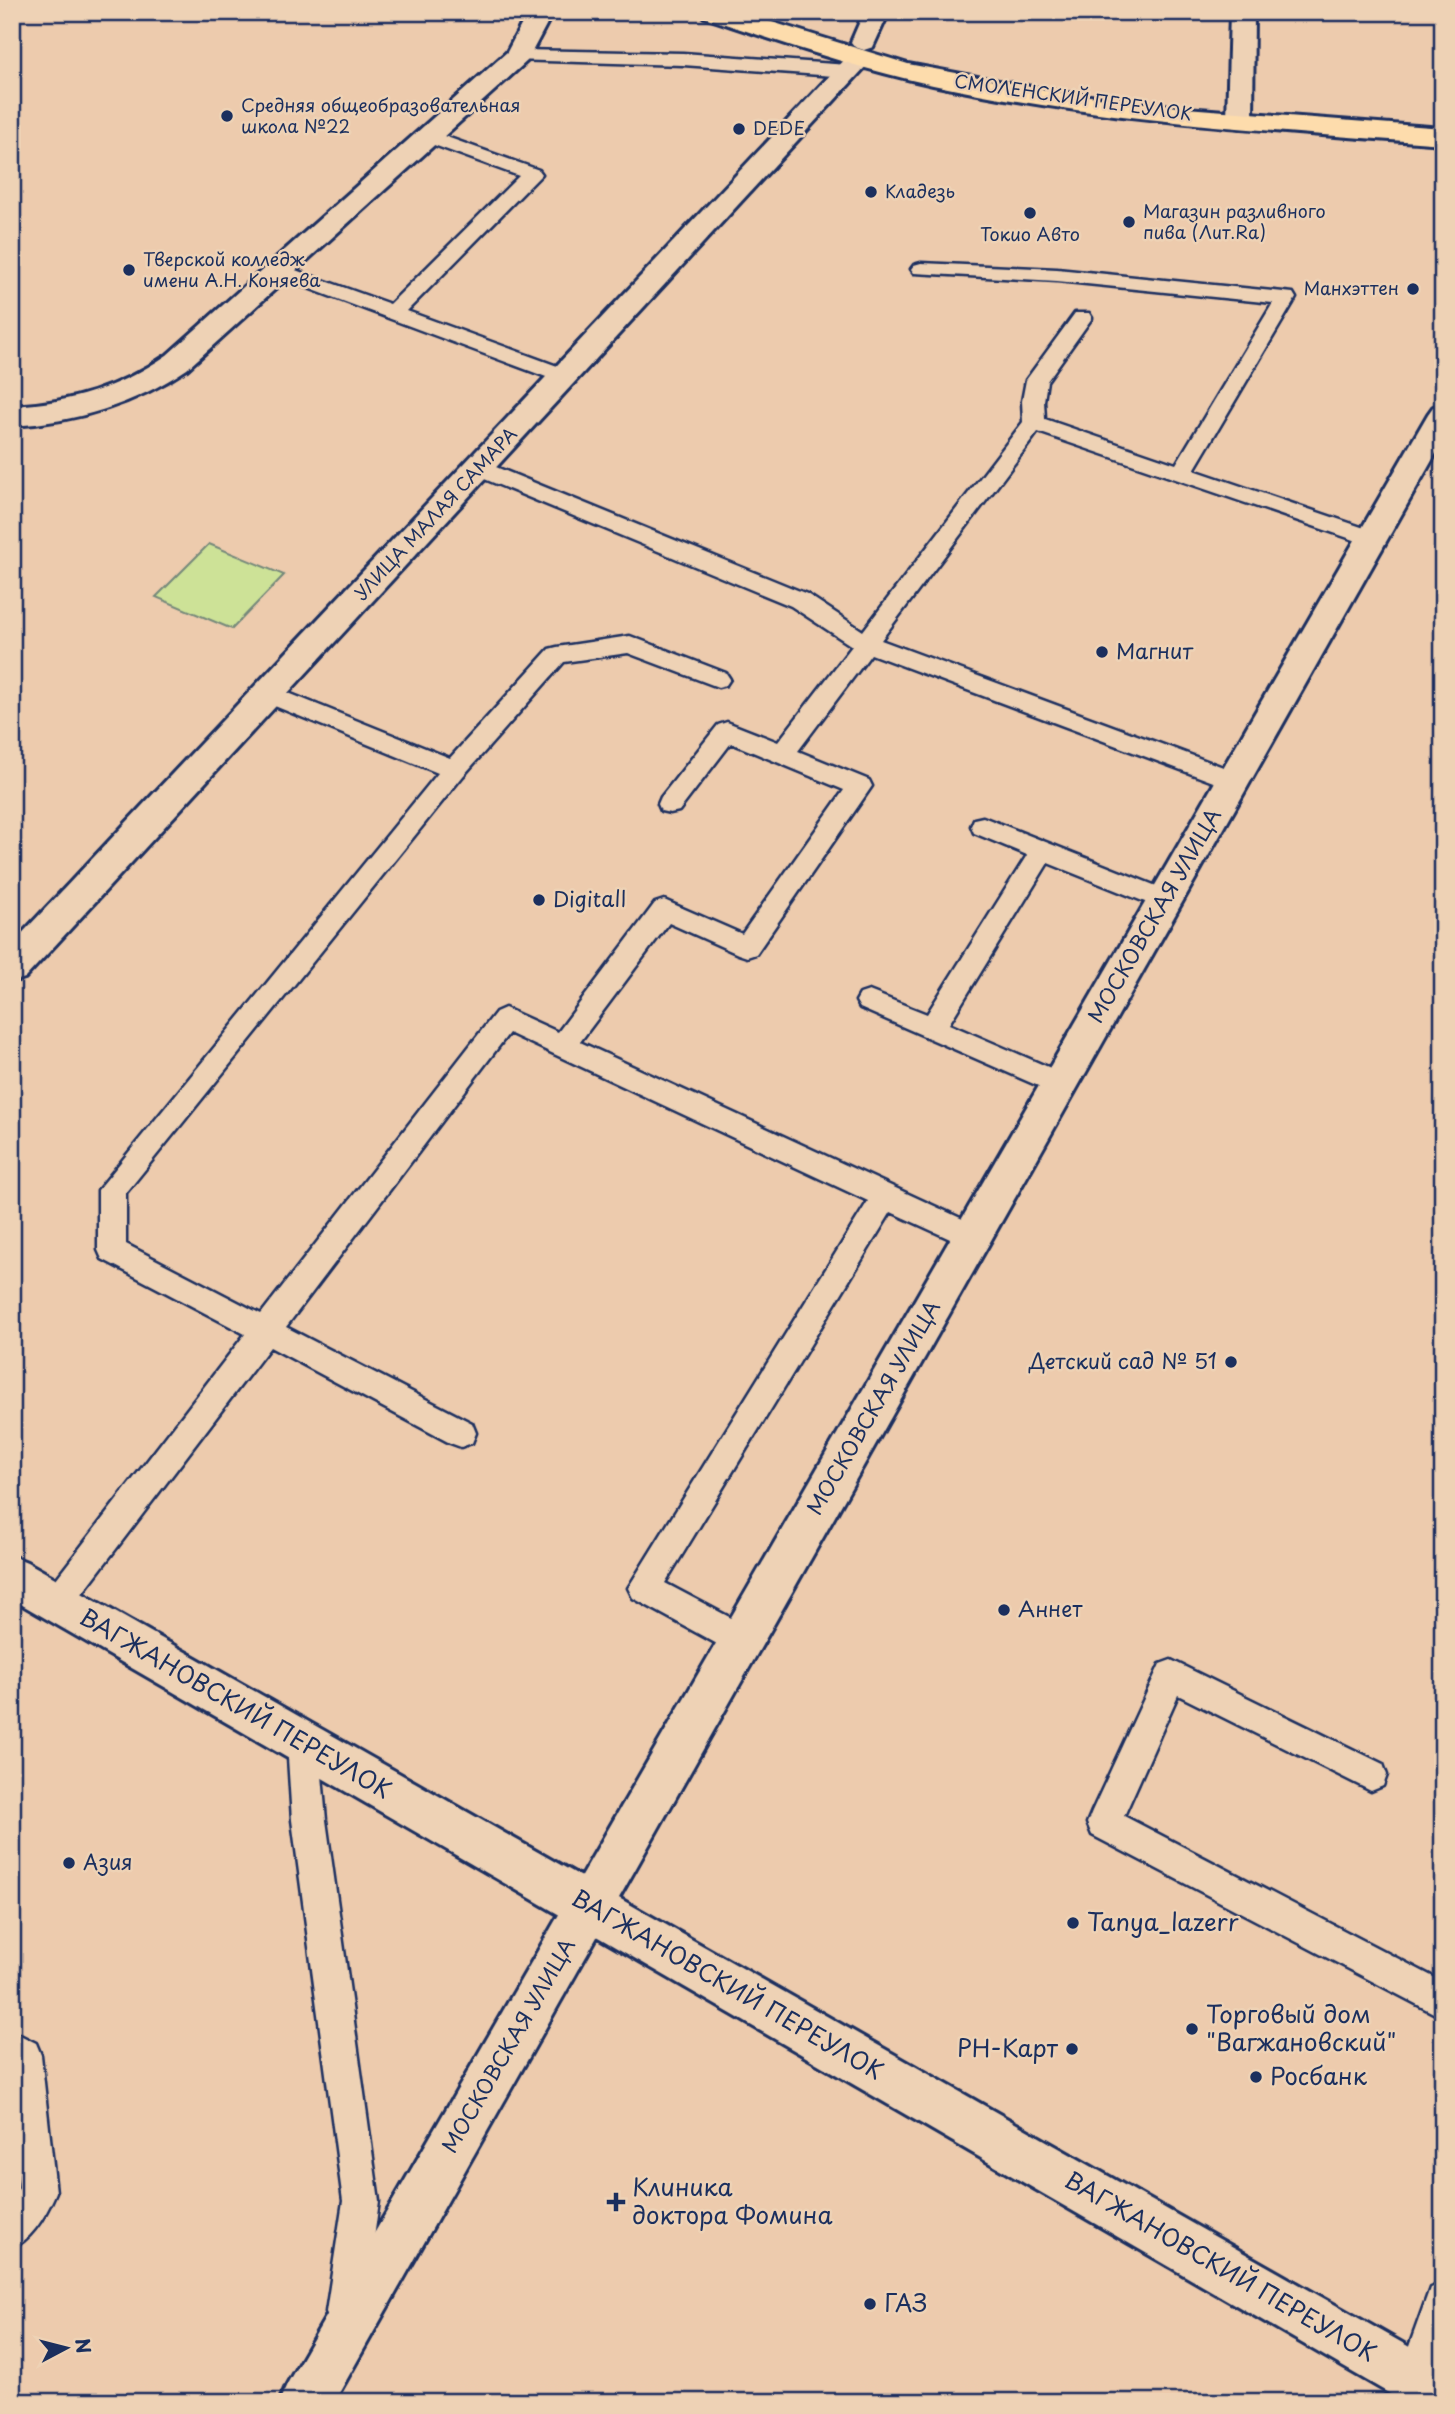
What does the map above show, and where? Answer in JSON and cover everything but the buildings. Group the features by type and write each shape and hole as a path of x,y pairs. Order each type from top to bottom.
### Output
{"main road":[{"name":"СМОЛЕНСКИЙ ПЕРЕУЛОК","path":"713,12 857,58 934,78 1037,97 1240,112 1443,119"},
{"name":"СМОЛЕНСКИЙ ПЕРЕУЛОК","path":"771,12 857,58"},
{"name":"СМОЛЕНСКИЙ ПЕРЕУЛОК","path":"1240,112 1443,136"}],"street":[{"path":"12,416 85,406 120,395 151,380 177,362 518,55 541,12"},
{"name":"УЛИЦА МАЛАЯ САМАРА","path":"12,968 857,58 877,12"},
{"path":"1240,112 1242,12"},
{"name":"МОСКОВСКАЯ УЛИЦА","path":"305,2402 1443,414"},
{"name":"ВАГЖАНОВСКИЙ ПЕРЕУЛОК","path":"12,1576 1429,2387"}],"lane":[{"path":"518,55 648,56 741,61 857,58"},
{"path":"393,313 532,174 430,137"},
{"path":"921,269 1057,275 1286,298 1181,473"},
{"path":"280,271 564,376"},
{"path":"782,754 1034,423 1033,401 1037,380 1082,318"},
{"path":"1034,423 1371,538"},
{"path":"478,468 799,600 865,643 1233,780"},
{"path":"461,1433 112,1250 112,1190 454,770 558,655 630,644 718,679"},
{"path":"268,694 454,770"},
{"path":"562,1046 664,910 747,947 860,786 727,731 670,804"},
{"path":"983,826 1165,900"},
{"path":"932,1028 1043,851"},
{"path":"869,1001 1059,1084"},
{"path":"57,1602 505,1019 971,1237"},
{"path":"741,1640 644,1588 886,1196"},
{"path":"1371,1775 1171,1675 1104,1823 1443,2001"},
{"path":"303,1742 309,1820 361,2201 342,2337"},
{"path":"12,2048 24,2055 38,2192 12,2230"},
{"path":"1429,2387 1443,2301"}],"green space":[{"path":"209,544 284,575 232,629 156,597"}],"place":[{"name":"Средняя общеобразовательная школа №22","path":"227,116"},
{"name":"DEDE","path":"739,129"},
{"name":"Кладезь","path":"871,192"},
{"name":"Токио Авто","path":"1030,213"},
{"name":"Магазин разливного пива (Лит.Ra)","path":"1129,222"},
{"name":"Тверской колледж имени А.Н. Коняева","path":"129,270"},
{"name":"Манхэттен","path":"1413,289"},
{"name":"Магнит","path":"1102,652"},
{"name":"Digitall","path":"539,900"},
{"name":"Детский сад № 51","path":"1231,1362"},
{"name":"Аннет","path":"1004,1610"},
{"name":"Азия","path":"69,1863"},
{"name":"Tanya_lazerr","path":"1073,1923"},
{"name":"Торговый дом \"Вагжановский\"","path":"1192,2029"},
{"name":"РН-Карт","path":"1072,2049"},
{"name":"Росбанк","path":"1256,2077"},
{"name":"Клиника доктора Фомина","path":"616,2202"},
{"name":"ГАЗ","path":"870,2304"}]}
